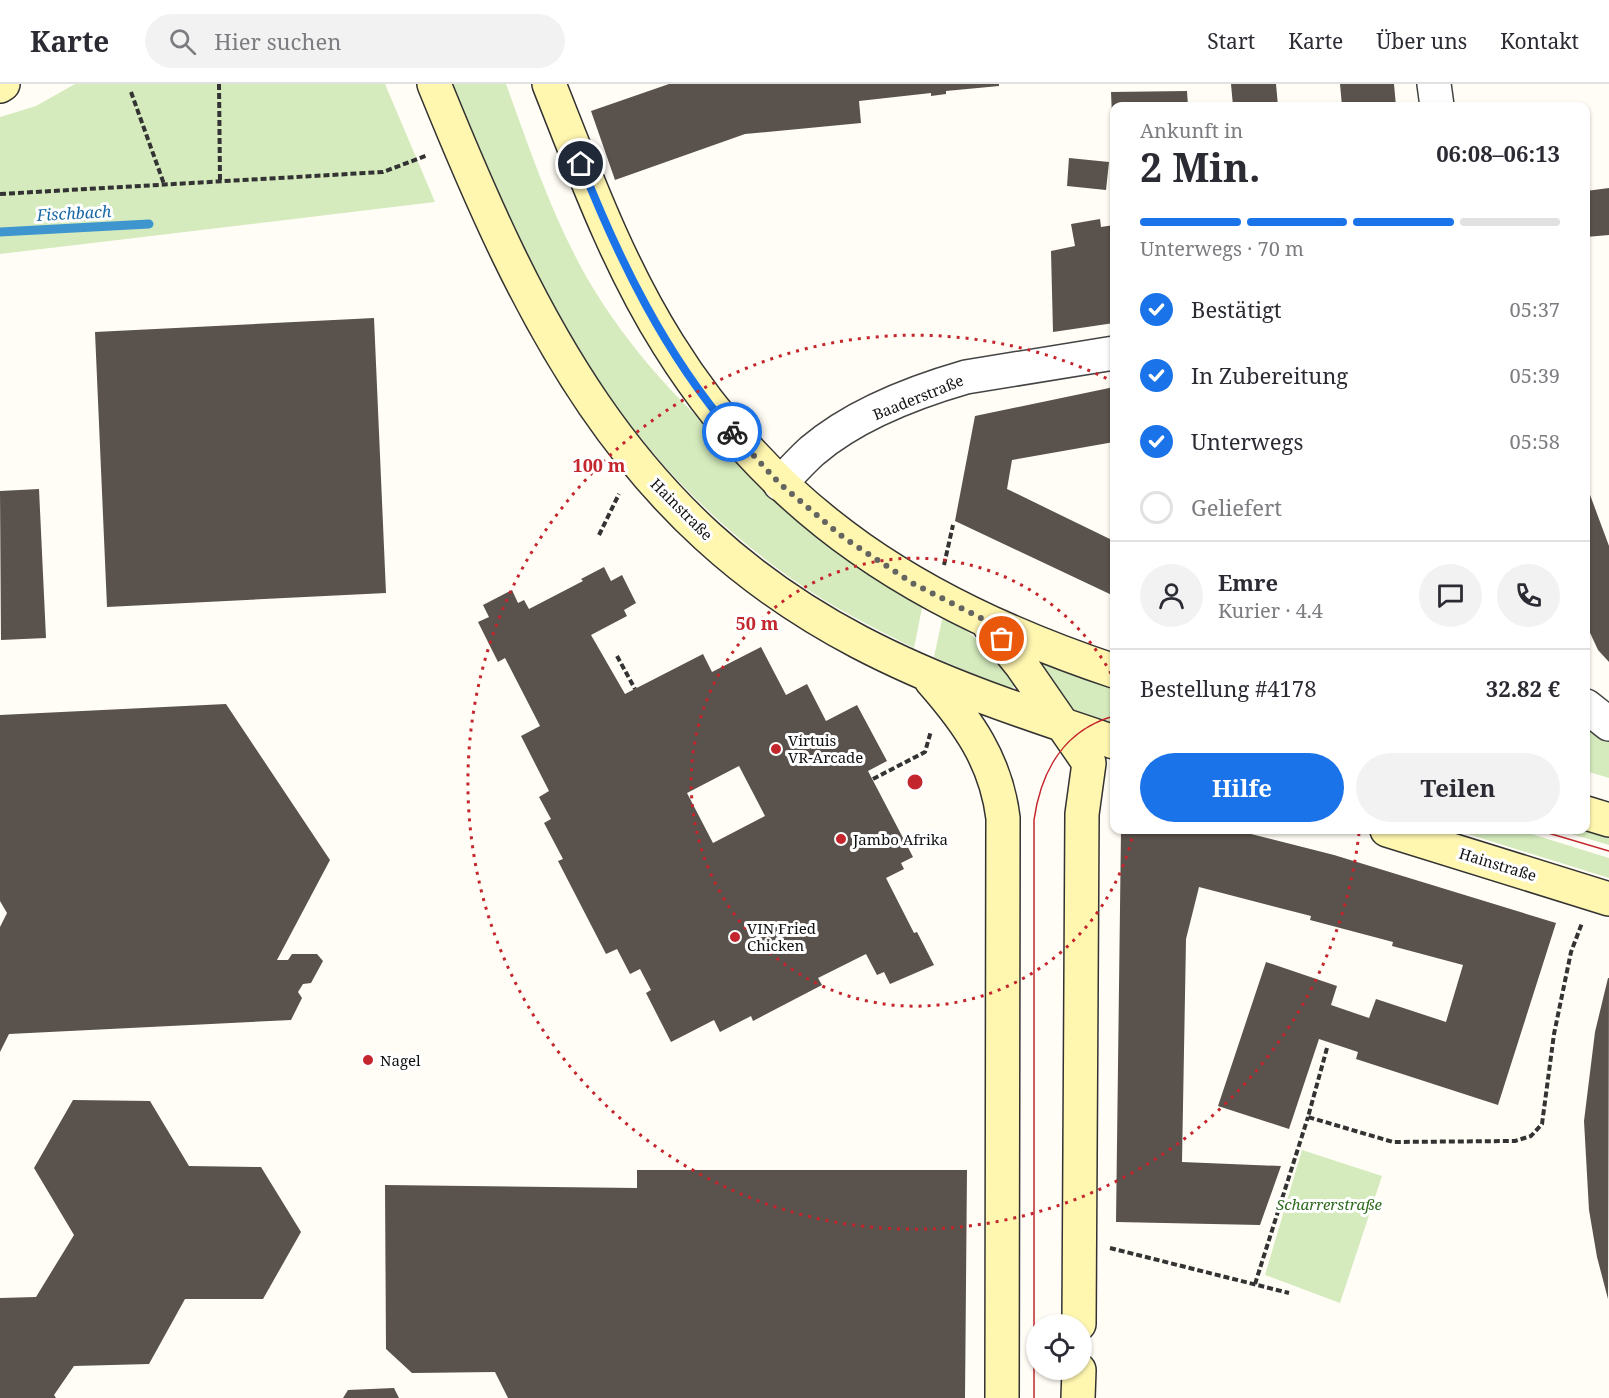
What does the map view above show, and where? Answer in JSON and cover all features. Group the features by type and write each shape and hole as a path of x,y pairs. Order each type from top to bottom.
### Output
{"main road":[{"name":"Hainstraße","path":"434,84 493,225 527,295 582,388 629,454 692,521 748,569 841,632 925,674 992,702 1062,726"},
{"path":"549,84 607,225 656,324 712,407 780,484 822,521 876,561 914,584 983,619 1110,670"},
{"path":"983,619 1022,666 1062,726 1105,749 1082,814 1079,1314"},
{"path":"925,674 957,710 980,743 995,777 1003,818 1002,1398"},
{"path":"1590,814 1609,820"},
{"name":"Hainstraße","path":"1398,834 1597,907"},
{"path":"1078,1380 1078,1398"}],"street":[{"path":"1434,84 1436,102"},
{"name":"Baaderstraße","path":"780,484 812,451 850,426 876,412 956,380 1110,354"},
{"path":"1590,709 1609,724"}],"path":[{"path":"219,84 220,181"},
{"path":"131,92 164,184"},
{"path":"0,194 383,171 428,155"},
{"path":"599,535 620,494"},
{"path":"942,574 953,525"},
{"path":"617,656 634,689"},
{"path":"873,779 925,752 934,722"},
{"path":"1308,1117 1393,1142 1515,1141 1531,1136 1542,1124 1561,999 1571,952 1597,907"},
{"path":"1255,1284 1308,1117 1327,1048"},
{"path":"1080,1248 1115,1248 1289,1293"}],"green space":[{"path":"75,84 385,84 435,202 0,254 0,117 36,106"},
{"path":"453,84 506,84 567,239 593,288 625,336 701,421 744,460 923,603 914,648 806,589 728,529 673,476 626,419 584,358 548,295 514,228"},
{"path":"943,615 965,629 983,645 1015,683 1014,687 1008,689 934,657"},
{"path":"1041,658 1110,680 1110,722 1065,707 1039,662"},
{"path":"1590,718 1609,737 1609,778 1590,772"},
{"path":"1609,833 1609,845 1572,834"},
{"path":"1468,834 1531,834 1609,858 1609,878"},
{"name":"Scharrerstraße","path":"1302,1150 1382,1176 1340,1303 1265,1275"}],"building":[{"path":"669,84 999,84 999,86 946,91 946,94 931,96 931,93 859,101 861,123 745,134 615,180 591,111"},
{"path":"1231,84 1276,84 1278,102 1233,102"},
{"path":"1340,84 1394,84 1396,102 1342,102"},
{"path":"1187,91 1188,102 1111,102 1111,92"},
{"path":"1069,158 1109,162 1106,190 1067,186"},
{"path":"1609,188 1609,235 1590,237 1590,190"},
{"path":"1100,219 1101,227 1110,226 1110,324 1053,332 1051,251 1075,246 1071,224"},
{"path":"374,318 386,593 107,607 95,332"},
{"path":"1110,388 1110,443 1012,460 1007,489 1110,539 1110,594 955,521 975,416"},
{"path":"39,489 46,638 1,640 0,491"},
{"path":"1590,495 1609,546 1609,662 1598,650 1590,633"},
{"path":"604,567 611,581 622,575 636,603 624,610 627,616 591,635 625,694 703,654 712,672 761,647 786,695 807,684 826,721 857,705 887,761 868,771 913,857 901,863 904,869 886,878 914,933 917,932 934,965 890,984 884,972 877,975 866,954 818,978 822,985 753,1021 751,1016 720,1032 714,1020 671,1042 646,993 651,990 640,969 630,974 617,949 606,954 558,861 563,859 544,823 551,819 539,797 549,791 521,736 540,726 505,658 498,662 478,622 489,617 483,605 512,590 518,603 524,600 529,609 583,581 581,579","holes":["739,766 765,816 713,843 687,793"]},
{"path":"226,704 330,860 277,960 288,960 292,954 317,954 323,961 311,983 303,984 298,992 302,998 291,1020 9,1034 0,1052 0,927 7,913 0,901 0,715"},
{"path":"1121,834 1251,834 1334,855 1556,923 1498,1105 1356,1059 1358,1052 1319,1039 1289,1129 1218,1106 1266,962 1337,986 1331,1005 1369,1018 1376,999 1446,1022 1463,965 1392,946 1393,942 1310,920 1311,916 1199,887 1186,939 1182,1162 1281,1166 1260,1225 1116,1222"},
{"path":"1608,978 1608,1299 1597,1257 1589,1210 1584,1121 1595,1032"},
{"path":"73,1100 150,1101 189,1166 261,1167 301,1232 263,1299 185,1299 149,1364 74,1366 54,1395 56,1398 0,1398 0,1298 36,1297 74,1235 34,1168"},
{"path":"637,1170 967,1170 965,1398 508,1398 495,1372 412,1373 386,1349 385,1185 637,1188"},
{"path":"394,1388 399,1398 343,1398 348,1390"}],"waterway":[{"name":"Fischbach","path":"0,232 149,224"}],"tram line":[{"path":"1034,1398 1034,820 1042,785 1058,755 1081,731 1110,717"},
{"path":"1552,834 1609,851"}],"way so far":[{"path":"732,432 780,484 844,538 914,584 983,619 1002,639"}],"place":[{"name":"Virtuis VR-Arcade","path":"776,749"},
{"name":"Jambo Afrika","path":"841,839"},
{"name":"VIN Fried Chicken","path":"735,937"},
{"name":"Nagel","path":"368,1060"}],"route":[{"path":"581,164 617,248 656,324 687,373 732,432"}]}
